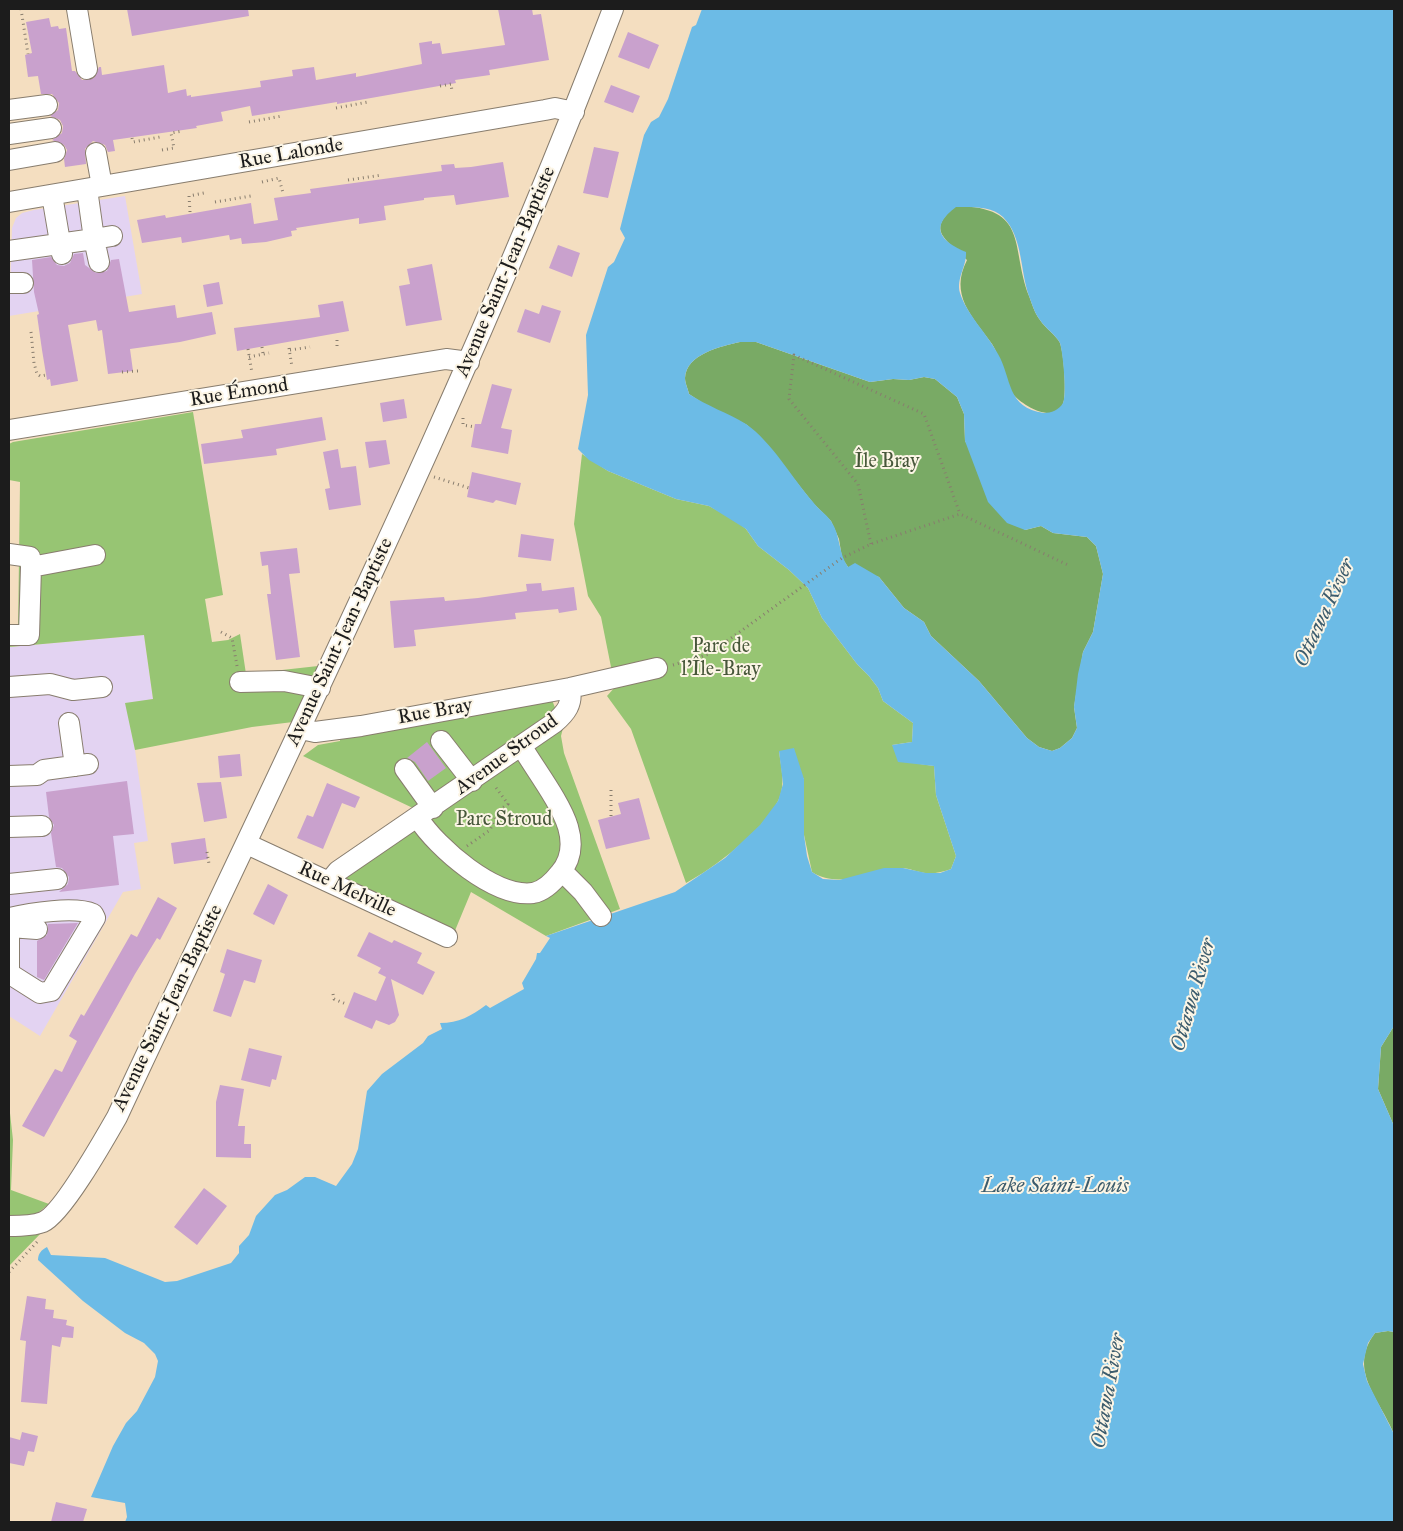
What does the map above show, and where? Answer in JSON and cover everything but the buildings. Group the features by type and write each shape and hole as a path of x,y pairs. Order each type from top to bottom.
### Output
{"street":[{"path":"77,9 87,69"},
{"name":"Avenue Saint-Jean-Baptiste","path":"9,1226 35,1224 49,1219 94,1158 157,1035 301,729 469,362 574,112 613,9"},
{"name":"Rue Lalonde","path":"9,202 555,108 574,112"},
{"path":"9,110 51,129"},
{"path":"9,122 51,129"},
{"path":"9,134 51,129"},
{"path":"9,146 51,129"},
{"path":"9,160 51,129"},
{"path":"99,262 103,238 100,187 102,153"},
{"path":"52,195 61,249"},
{"path":"9,251 61,249 103,238"},
{"name":"Rue Émond","path":"9,430 446,359 469,362"},
{"path":"9,554 27,555 30,557 31,567 29,635 9,635"},
{"path":"31,567 95,555"},
{"name":"Rue Bray","path":"301,729 311,732 326,732 570,688 657,668"},
{"path":"240,682 284,681 320,688"},
{"path":"9,687 50,684 73,690 102,687"},
{"name":"Avenue Stroud","path":"329,882 338,871 522,747 562,717 571,700 570,688"},
{"path":"9,776 37,775 44,770 82,765 69,723"},
{"path":"441,741 478,777"},
{"path":"405,769 426,813 429,834 453,857 486,879 511,891 531,893 544,888 562,871 566,866 570,852 568,826 522,747"},
{"path":"9,827 42,826"},
{"name":"Rue Melville","path":"247,844 448,937"},
{"path":"562,871 583,892 601,916"},
{"path":"9,884 57,879"},
{"path":"36,912 90,913 95,918 51,991 40,993 9,974 9,921 36,912"},
{"path":"9,921 37,929"}],"path":[{"path":"21,9 28,54"},
{"path":"440,86 451,84 452,91"},
{"path":"336,108 349,104 368,102"},
{"path":"264,114 265,119"},
{"path":"249,122 282,116"},
{"path":"162,150 174,148 171,133 183,131"},
{"path":"132,138 133,142 160,138"},
{"path":"348,180 382,175"},
{"path":"262,182 279,178 283,193"},
{"path":"190,212 189,196 204,193"},
{"path":"215,202 237,200 251,196"},
{"path":"31,332 35,370 40,376 46,375"},
{"path":"337,340 337,350"},
{"path":"262,347 263,354"},
{"path":"293,373 289,349 310,347"},
{"path":"248,349 253,379"},
{"path":"249,357 269,353"},
{"path":"871,544 858,484 789,399 794,355 924,414 960,514"},
{"path":"122,372 138,371"},
{"path":"463,418 463,425 475,427"},
{"path":"429,476 469,488"},
{"path":"657,668 692,661 708,654 842,558 871,544 960,514 1068,565"},
{"path":"221,632 232,638 240,682"},
{"path":"453,857 490,830 498,812 508,804 478,777"},
{"path":"611,816 612,788"},
{"path":"207,852 209,864"},
{"path":"333,994 334,999 346,1004"},
{"path":"9,1272 40,1239"}],"shaded area":[{"path":"125,196 142,294 9,316 12,228 16,218 22,213 34,210"},
{"path":"144,635 153,699 126,704 135,750 148,841 134,843 141,889 123,892 40,1036 9,1016 9,647"}],"green space":[{"path":"956,206 980,208 996,213 1007,222 1013,233 1023,278 1034,309 1042,323 1060,343 1065,395 1061,408 1055,412 1040,412 1024,403 1012,393 992,344 965,305 961,284 962,273 967,260 947,241 940,229 942,222"},
{"name":"Île Bray","path":"740,342 756,342 870,382 893,379 909,380 924,377 935,379 957,397 964,414 965,441 1025,530 1041,526 1053,533 1087,537 1096,546 1103,574 1093,632 1083,652 1074,707 1077,728 1072,738 1060,748 1052,751 1039,747 1027,738 979,681 931,636 924,622 904,608 879,577 848,567 842,558 839,539 831,521 814,504 766,444 747,425 704,404 689,394 685,378 691,363 706,352"},
{"path":"193,412 223,595 205,599 212,642 228,640 240,634 246,674 318,666 293,722 252,727 135,750 125,703 153,699 144,635 9,647 9,635 18,634 20,482 9,480 9,444"},
{"name":"Parc de l'Île-Bray","path":"582,454 608,471 676,499 709,506 735,520 746,529 758,546 789,570 808,588 822,618 878,688 883,701 913,723 912,742 892,745 920,764 934,766 936,795 956,856 951,869 928,873 902,868 891,869 845,879 823,877 812,872 804,835 804,779 779,751 782,789 778,801 771,812 750,836 724,858 686,883 631,729 607,696 615,687 601,617 588,596 574,524"},
{"name":"Parc Stroud","path":"552,700 563,728 561,736 564,753 620,909 546,936 471,892 454,933 342,879 415,809 303,756 318,745 340,741 340,738"},
{"path":"1394,1026 1394,1126 1378,1089 1381,1047"},
{"path":"9,1104 13,1140 11,1190 49,1204 35,1215 9,1217"},
{"path":"43,1231 9,1266 9,1233"},
{"path":"1394,1332 1394,1434 1369,1384 1365,1372 1364,1359 1367,1347 1375,1333"}],"water":[{"name":"Lake Saint-Louis","path":"702,9 1394,9 1394,1026 1381,1047 1378,1089 1394,1126 1394,1332 1375,1333 1368,1343 1363,1364 1367,1381 1394,1434 1394,1522 125,1522 127,1517 125,1503 91,1497 113,1446 126,1423 137,1411 155,1377 158,1361 155,1354 144,1343 125,1333 83,1301 38,1260 39,1254 43,1249 47,1247 51,1255 105,1258 165,1282 177,1281 231,1263 239,1253 239,1246 249,1235 256,1216 275,1195 287,1190 305,1177 315,1177 336,1186 352,1164 358,1149 367,1091 382,1074 423,1043 428,1036 442,1029 440,1023 453,1022 464,1018 486,1005 490,1008 524,989 522,983 536,959 537,953 540,953 550,938 546,936 675,892 725,858 760,825 778,801 783,784 779,751 794,748 804,779 804,835 807,856 812,872 823,879 839,880 884,868 903,868 926,873 940,873 951,869 956,856 936,795 934,766 898,762 892,745 912,742 913,723 883,701 878,688 822,618 808,588 789,570 758,546 746,529 709,506 676,499 608,471 589,460 578,449 588,395 586,335 608,267 614,262 625,238 620,229 644,135 651,122 659,117 668,99 692,27 696,25","holes":["956,207 981,208 998,213 1003,217 1014,234 1018,244 1026,286 1034,309 1042,323 1060,343 1065,392 1063,403 1055,411 1044,413 1032,410 1016,398 998,354 963,301 959,282 966,252 944,238 940,227 948,214","740,342 756,342 870,382 893,379 909,380 924,377 935,379 957,397 964,414 965,441 988,502 1007,523 1025,530 1041,526 1053,533 1087,537 1096,546 1103,574 1093,632 1083,652 1078,674 1074,707 1077,728 1072,738 1060,748 1052,751 1039,747 1027,738 979,681 931,636 924,622 904,608 879,577 855,563 848,567 831,521 815,505 773,450 755,431 739,420 689,394 685,378 691,363 706,352"]}],"water label":[{"name":"Ottawa River","path":"1325,613"},
{"name":"Ottawa River","path":"1194,995"},
{"name":"Ottawa River","path":"1109,1391"}]}
